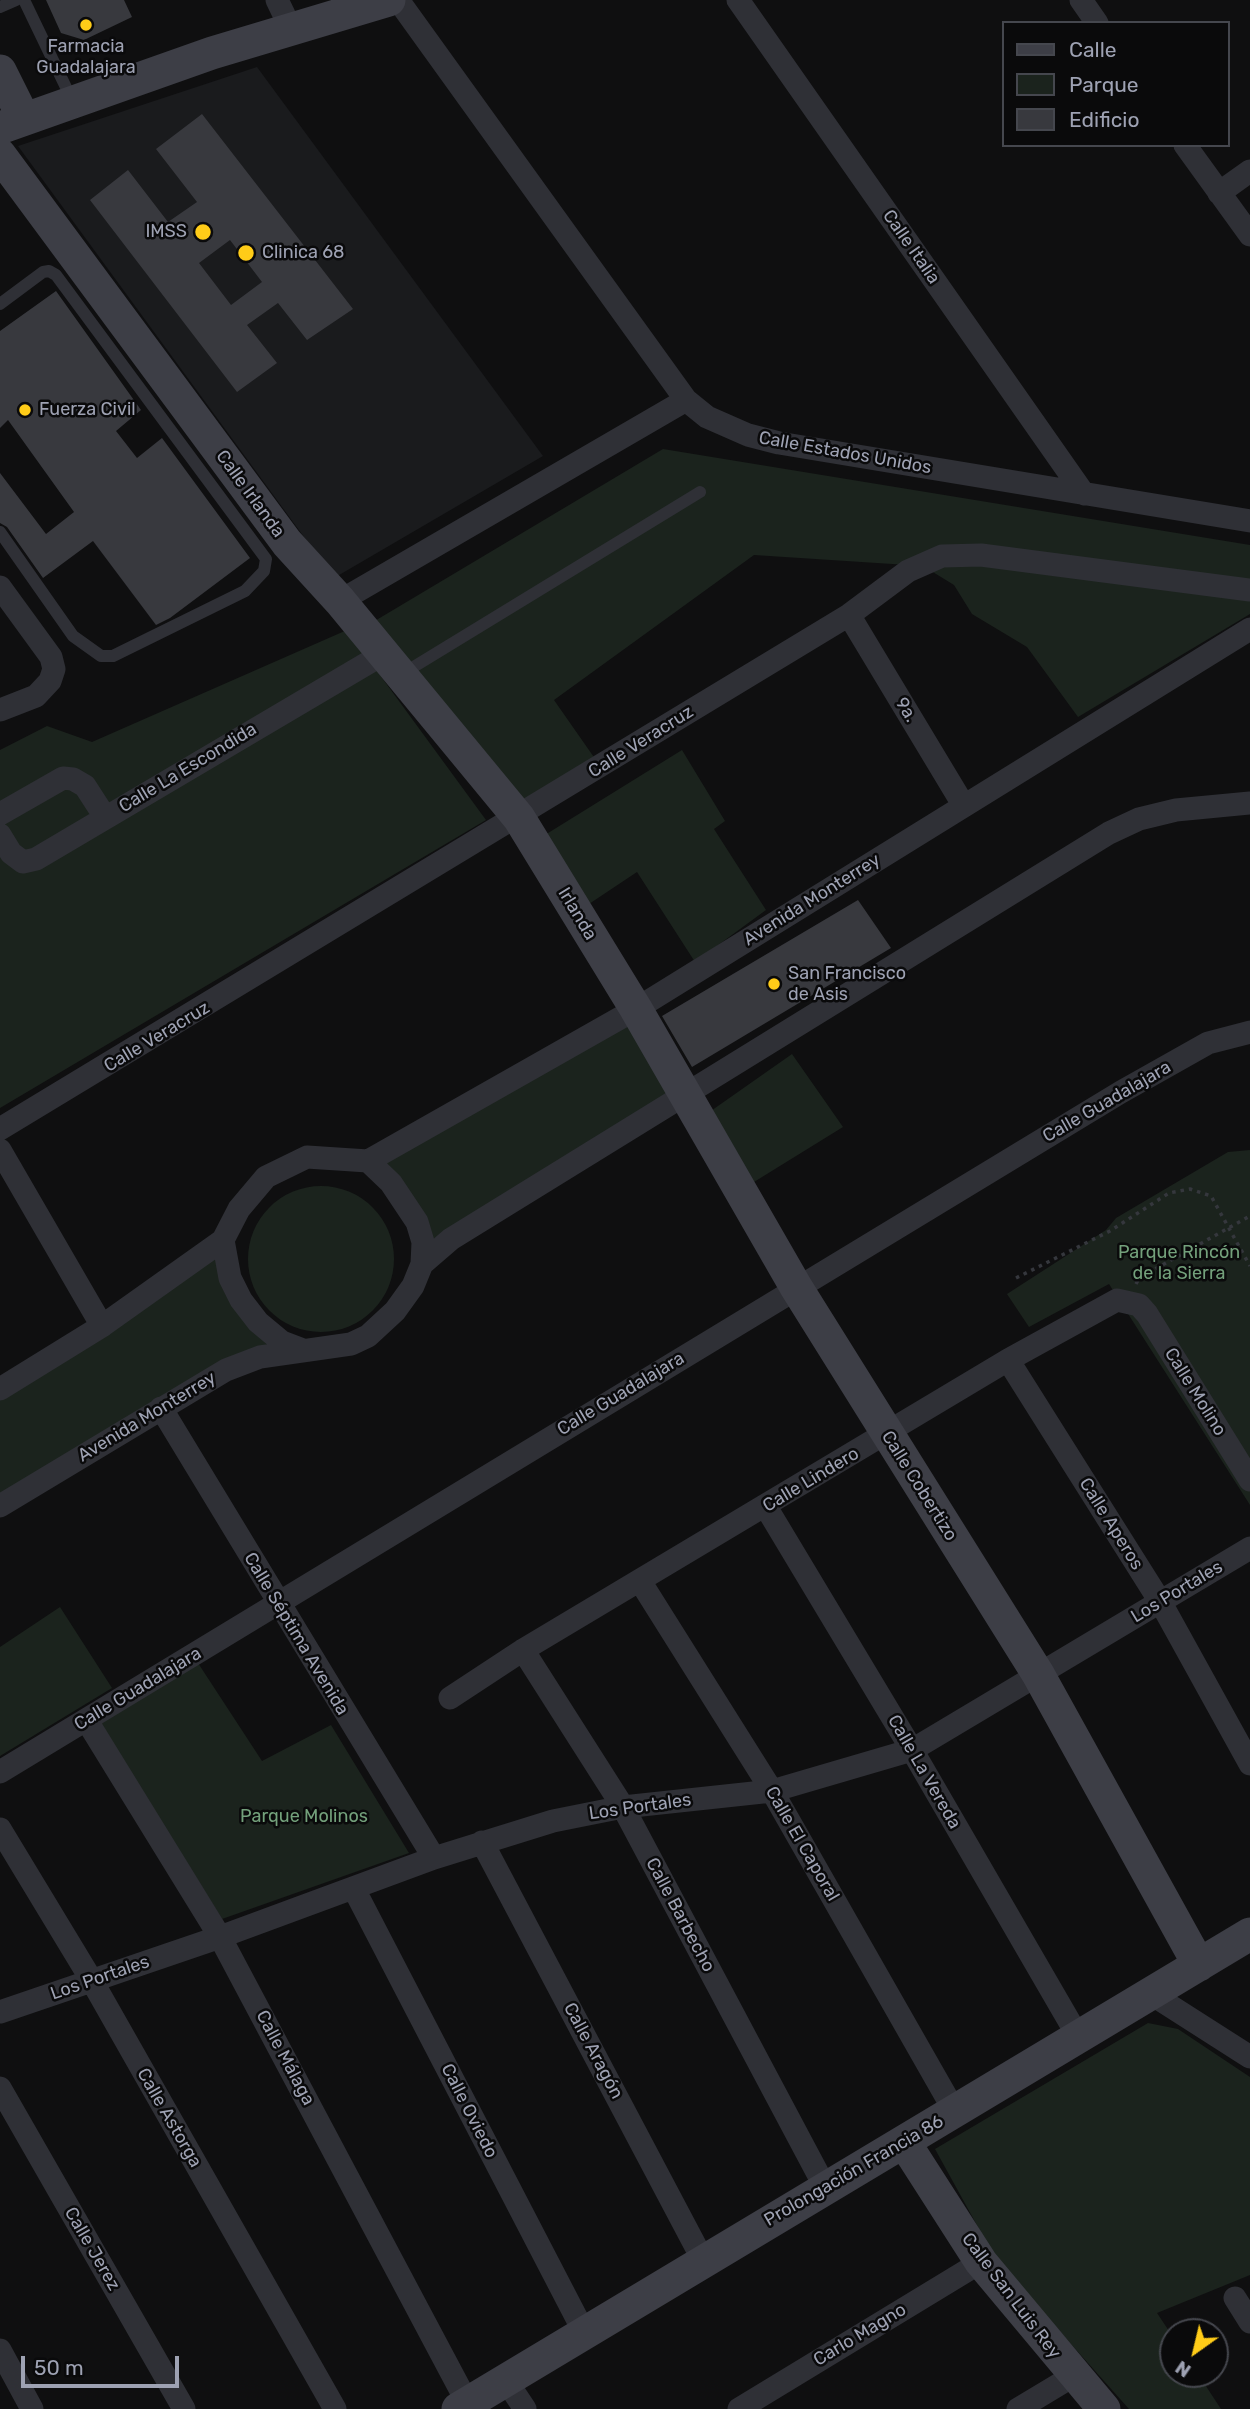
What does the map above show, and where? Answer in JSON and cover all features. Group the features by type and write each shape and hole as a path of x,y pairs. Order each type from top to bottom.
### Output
{"street":[{"path":"277,0 291,29"},
{"path":"0,71 12,124 291,29 389,0"},
{"name":"Calle Estados Unidos","path":"398,0 686,400 724,426 779,443 1250,521"},
{"name":"Calle Italia","path":"738,0 1084,494"},
{"path":"1081,0 1096,21"},
{"path":"1186,147 1250,235"},
{"name":"Calle Irlanda","path":"0,155 286,543 340,601 519,818"},
{"path":"1219,193 1250,171"},
{"path":"340,601 686,400"},
{"name":"Calle Veracruz","path":"0,1129 519,818 849,615 908,571 942,556 958,554 1250,590"},
{"path":"0,587 51,657 53,676 36,695 0,710"},
{"name":"9a.","path":"849,615 964,806"},
{"name":"Avenida Monterrey","path":"368,1161 636,1009 1250,629"},
{"name":"Calle La Escondida","path":"0,835 11,853 23,862 36,859 105,817 392,664"},
{"path":"0,814 63,778 73,779 85,786 105,817"},
{"name":"Avenida Monterrey","path":"0,1506 226,1370 260,1357 351,1344 380,1327 413,1286 422,1264 478,1222 1109,832 1139,819 1176,810 1250,803"},
{"name":"Irlanda","path":"519,818 636,1009"},
{"name":"Calle Cobertizo","path":"636,1009 796,1287 1038,1674 1199,1965"},
{"name":"Calle Guadalajara","path":"0,1772 796,1287 1199,1048 1231,1035 1250,1032"},
{"path":"0,1150 102,1326"},
{"path":"0,1389 102,1326 223,1240 251,1192 275,1171 307,1157 368,1161 391,1183 417,1222 423,1242 422,1264"},
{"path":"223,1240 230,1278 242,1300 258,1322 282,1342 303,1350"},
{"name":"Calle Lindero","path":"450,1698 523,1650 887,1435 1008,1360 1105,1304 1117,1300 1133,1303"},
{"name":"Calle Molino","path":"1133,1303 1250,1480"},
{"name":"Calle Aperos","path":"1008,1360 1161,1604 1250,1764"},
{"name":"Calle Séptima Avenida","path":"161,1408 277,1604 434,1858"},
{"name":"Calle La Vereda","path":"766,1507 912,1750 1079,2038"},
{"name":"Los Portales","path":"0,2012 220,1937 434,1858 553,1821 623,1807 772,1791 912,1750 1161,1604 1250,1548"},
{"name":"Calle El Caporal","path":"640,1581 772,1791 955,2112"},
{"name":"Calle Barbecho","path":"523,1650 623,1807 825,2187"},
{"name":"Calle Málaga","path":"87,1721 220,1937 463,2406"},
{"name":"Calle Astorga","path":"0,1829 92,1981 335,2409"},
{"name":"Calle Aragón","path":"482,1842 703,2260"},
{"name":"Calle Oviedo","path":"354,1889 585,2334"},
{"name":"Prolongación Francia 86","path":"463,2406 507,2382 825,2187 1153,1995 1250,1934"},
{"path":"1153,1995 1250,2057"},
{"name":"Calle Jerez","path":"0,2088 184,2409"},
{"name":"Calle San Luis Rey","path":"904,2142 981,2262 1073,2376 1104,2409"},
{"name":"Carlo Magno","path":"739,2409 981,2262"},
{"path":"1235,2298 1250,2322"},
{"path":"0,2350 32,2409"},
{"path":"1017,2409 1073,2376"},
{"path":"507,2382 525,2409"}],"lane":[{"path":"0,7 16,0"},
{"path":"24,0 73,102"},
{"path":"0,304 43,272 49,271 57,275 266,559 264,570 245,591 113,656 101,656 73,636 0,532"},
{"path":"392,664 700,492"}],"path":[{"path":"1016,1278 1110,1231 1169,1193 1190,1189 1211,1196 1250,1266"},
{"path":"1133,1303 1139,1278 1230,1230 1250,1216"}],"shaded area":[{"name":"Clinica 68","path":"257,67 543,456 334,578 18,146"}],"green space":[{"path":"663,449 1250,545 1250,614 1078,717 1027,647 972,614 954,585 923,566 754,555 554,700 598,763 523,814 373,622"},
{"path":"347,630 486,820 0,1108 0,750 47,726 92,742"},
{"path":"682,750 725,821 714,829 766,910 695,962 637,872 586,906 540,838"},
{"path":"633,1019 674,1091 429,1242 378,1164"},
{"path":"792,1054 843,1127 754,1182 708,1113"},
{"name":"Parque Rincón de la Sierra","path":"1250,1150 1250,1505 1109,1284 1029,1327 1007,1294 1106,1230 1116,1218 1228,1152"},
{"path":"321,1186 349,1192 372,1208 388,1231 394,1259 388,1287 372,1310 349,1326 321,1332 293,1326 270,1310 254,1287 248,1259 254,1231 270,1208 293,1192"},
{"path":"223,1240 227,1267 282,1342 0,1510 0,1382"},
{"path":"60,1607 112,1688 0,1756 0,1647"},
{"name":"Parque Molinos","path":"198,1663 262,1761 331,1725 409,1853 222,1919 100,1724"},
{"path":"1148,2023 1178,2029 1250,2077 1250,2275 1157,2313 1160,2318 1159,2388 1207,2388 1221,2409 1129,2409 1004,2269 935,2149"}],"building":[{"name":"Farmacia Guadalajara","path":"46,0 124,0 132,17 84,40 61,33"},
{"path":"202,114 353,309 307,340 278,303 247,325 277,363 237,392 90,200 128,170 168,222 197,202 156,149","holes":["230,240 262,282 231,305 199,263"]},
{"path":"56,291 141,410 116,431 137,458 162,438 250,558 170,618 156,625 93,541 43,578 7,527 0,523 0,473 46,534 74,512 8,420 0,428 0,331"},
{"name":"San Francisco de Asis","path":"858,900 891,948 692,1067 662,1016"}],"place":[{"name":"Farmacia Guadalajara","path":"86,25"},
{"name":"IMSS","path":"203,232"},
{"name":"Clinica 68","path":"246,253"},
{"name":"Fuerza Civil","path":"25,410"},
{"name":"San Francisco de Asis","path":"774,984"}]}
